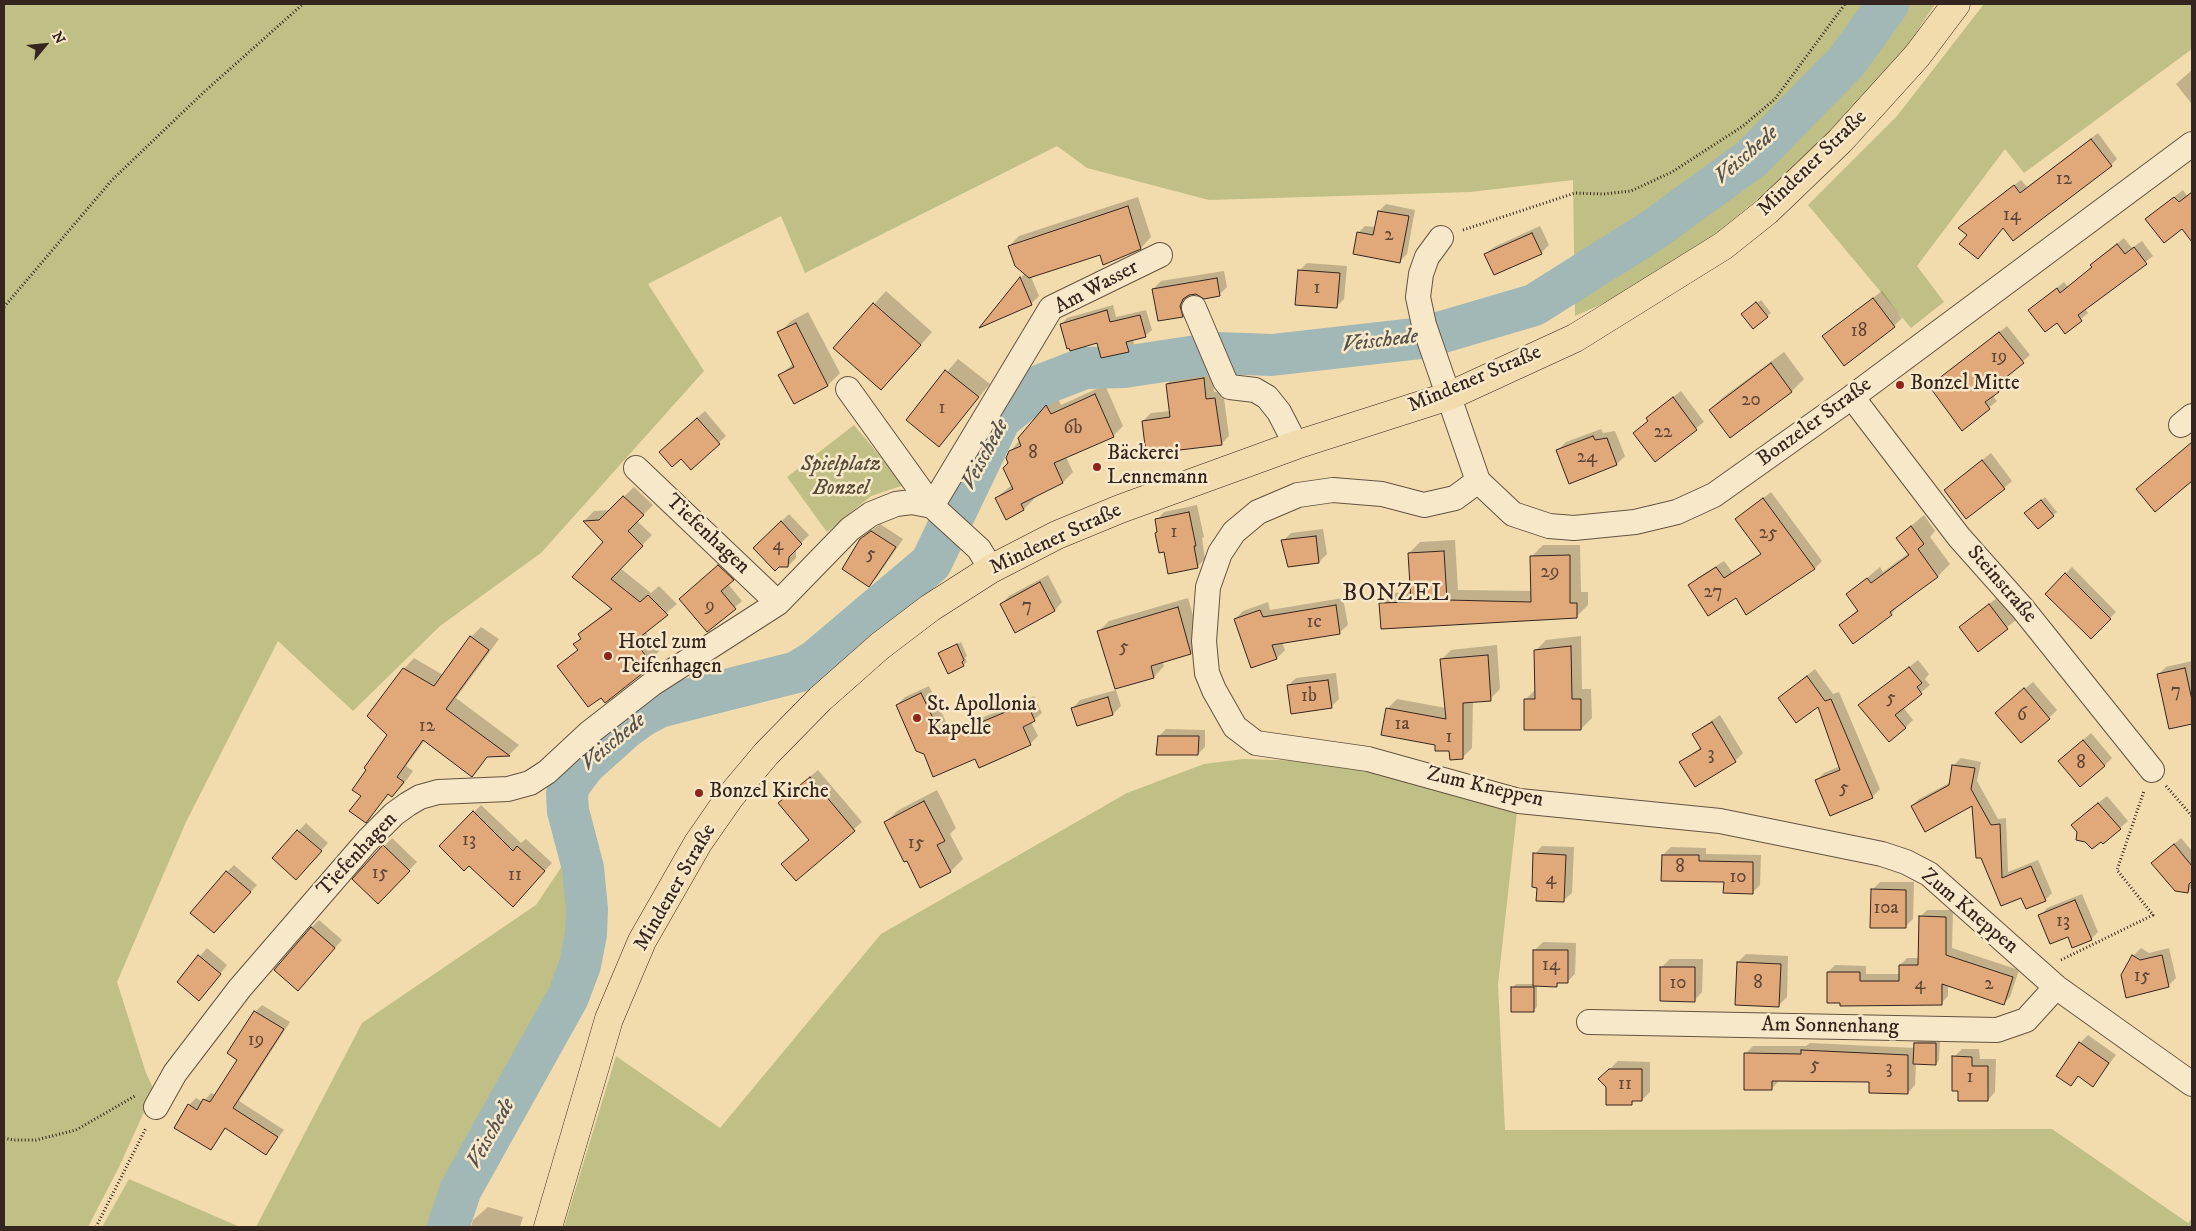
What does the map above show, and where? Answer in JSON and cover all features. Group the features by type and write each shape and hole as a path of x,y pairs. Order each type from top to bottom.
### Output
{"main road":[{"name":"Mindener Straße","path":"548,1227 609,1019 642,942 698,843 730,797 766,754 820,699 880,646 923,614 991,570 1057,535 1120,509 1296,445 1449,396 1574,338 1723,246 1767,211 1840,141 1917,56 1956,4"}],"street":[{"name":"Bonzeler Straße","path":"1441,238 1427,257 1421,274 1418,297 1432,350 1478,481 1513,514 1549,526 1574,528 1635,522 1677,512 1714,495 1852,397 2192,144"},
{"name":"Am Wasser","path":"936,510 1051,308 1160,255"},
{"path":"1194,308 1220,372 1230,387 1260,391 1267,397 1279,412 1296,445"},
{"path":"848,389 936,510 979,549 991,570"},
{"name":"Steinstraße","path":"1852,397 1959,537 2023,609 2152,770"},
{"name":"Tiefenhagen","path":"636,468 778,603"},
{"name":"Zum Kneppen","path":"1478,481 1455,498 1424,505 1382,494 1334,490 1298,495 1258,512 1234,532 1220,553 1208,587 1204,640 1207,673 1214,690 1235,727 1256,743 1368,759 1519,801 1720,821 1882,854 1906,862 1929,874 2056,987 2192,1084"},
{"name":"Tiefenhagen","path":"149,1099 175,1073 240,988 368,840 394,814 420,797 438,792 508,789 530,783 547,772 589,733 652,684 778,603 850,529 871,514 896,504 912,502 936,510"},
{"name":"Am Sonnenhang","path":"1589,1022 1997,1030 2026,1020 2056,987"}],"path":[{"path":"4,307 112,180 204,92 303,4"},
{"path":"1441,238 1574,193 1604,194 1631,191 1672,172 1744,126 1775,99 1846,4"},
{"path":"2037,971 2153,915 2117,870 2152,770 2192,816"},
{"path":"4,1138 36,1140 76,1130 149,1099"},
{"path":"96,1227 149,1099"}],"green space":[{"path":"4,4 1935,4 1908,45 1835,127 1774,186 1701,245 1629,292 1575,316 1573,180 1470,192 1209,200 1087,168 1057,146 805,273 781,216 648,284 704,371 541,553 440,626 353,711 278,641 186,822 117,982 146,1073 154,1090 119,1167 88,1227 4,1227"},
{"path":"1984,4 2192,4 2192,49 2024,173 2005,149 1917,266 1944,302 1911,328 1808,205 1897,116"},
{"name":"Spielplatz Bonzel","path":"854,425 904,485 871,496 827,532 787,477"},
{"path":"1243,759 1308,761 1361,769 1517,812 1498,984 1505,1130 2052,1129 2188,1223 2192,1218 2192,1227 564,1227 616,1056 720,1128 881,934 1127,793 1204,764"},
{"path":"564,863 582,916 542,1043 473,1155 458,1227 256,1227 362,1023 536,905"},
{"path":"129,1179 240,1227 102,1227"}],"building":[{"path":"2091,139 2112,166 2013,241 2003,228 1978,259 1959,244 1967,235 1958,228 2014,185 2020,193"},
{"path":"2192,192 2192,242 2182,229 2164,243 2145,219 2174,197 2179,202"},
{"path":"1128,206 1141,249 1103,265 1100,255 1029,278 1015,266 1008,246"},
{"path":"1378,211 1409,216 1400,263 1353,254 1357,232 1373,235"},
{"path":"1532,233 1542,254 1494,275 1484,254"},
{"path":"2117,244 2125,254 2134,247 2147,264 2078,315 2082,321 2065,334 2057,323 2045,332 2028,310 2057,288 2060,293 2092,267 2090,265"},
{"path":"1298,270 1340,273 1337,308 1295,305"},
{"path":"1020,277 1032,305 979,328"},
{"path":"1217,278 1220,296 1204,299 1196,294 1189,295 1183,299 1180,306 1183,317 1158,321 1152,289"},
{"path":"1873,298 1895,327 1844,366 1822,336"},
{"path":"1756,302 1768,317 1753,329 1741,314"},
{"path":"873,303 921,345 881,390 833,348"},
{"path":"1107,310 1110,322 1140,315 1146,337 1126,342 1129,352 1101,358 1097,343 1070,351 1069,348 1067,349 1060,324"},
{"path":"796,323 828,386 794,404 778,375 794,367 777,332"},
{"path":"1999,332 2024,363 1995,386 1999,392 1985,402 1990,409 1962,431 1929,386"},
{"path":"1771,363 1792,392 1730,438 1709,410"},
{"path":"945,370 979,397 939,447 906,420"},
{"path":"1204,378 1206,399 1215,398 1222,445 1146,454 1142,421 1170,417 1166,384"},
{"path":"1095,394 1114,437 1054,463 1063,483 1021,504 1024,510 1006,520 995,498 1013,489 1003,468 1008,463 1006,458 1009,451 1021,446 1018,438 1046,405 1051,414"},
{"path":"1673,397 1697,430 1655,462 1633,433 1648,421 1646,418"},
{"path":"697,418 720,444 691,470 681,459 672,467 659,452"},
{"path":"1593,436 1595,440 1607,438 1617,465 1569,484 1556,450"},
{"path":"2192,442 2192,481 2155,512 2136,489"},
{"path":"1982,460 2005,489 1966,519 1944,490"},
{"path":"623,496 644,515 628,531 643,546 611,579 640,602 648,595 668,615 635,641 650,662 640,669 643,673 605,703 601,698 588,707 557,666 578,650 573,644 581,639 578,634 612,609 572,577 603,542 583,521 599,520"},
{"path":"1763,498 1815,569 1746,615 1736,598 1708,616 1688,585 1716,567 1724,578 1761,554 1735,519"},
{"path":"2041,500 2054,516 2038,529 2024,513"},
{"path":"1189,512 1196,546 1194,546 1198,568 1168,574 1164,552 1159,553 1155,533 1157,532 1155,519"},
{"path":"781,521 802,544 789,557 788,567 779,567 775,571 753,548"},
{"path":"1911,526 1924,544 1918,549 1938,577 1890,612 1892,615 1853,644 1839,625 1858,611 1846,594 1867,578 1871,583 1909,555 1896,538"},
{"path":"871,531 896,547 869,587 842,569 860,539"},
{"path":"1316,536 1319,563 1288,567 1281,540"},
{"path":"1444,551 1447,600 1531,602 1530,556 1570,555 1570,603 1577,603 1577,618 1381,629 1379,603 1411,602 1408,553"},
{"path":"718,565 734,580 721,591 736,609 707,632 679,599"},
{"path":"2065,573 2111,619 2091,639 2045,594"},
{"path":"1040,582 1055,611 1015,633 1000,604"},
{"path":"1989,604 2008,629 1978,652 1959,627"},
{"path":"1336,605 1340,634 1272,645 1277,659 1251,668 1234,619 1260,610 1263,617"},
{"path":"1178,607 1191,654 1151,666 1154,678 1115,689 1097,631"},
{"path":"470,636 489,650 446,709 510,756 487,757 472,777 423,740 397,777 404,782 392,797 388,794 366,823 349,811 361,796 352,790 366,770 364,768 387,735 367,716 403,668 434,686"},
{"path":"957,644 964,660 962,662 964,666 948,674 938,653"},
{"path":"1571,646 1572,699 1581,699 1581,730 1524,730 1524,699 1535,699 1534,650"},
{"path":"1488,655 1491,701 1463,703 1463,759 1450,760 1449,751 1435,751 1435,745 1381,735 1386,708 1446,719 1440,659"},
{"path":"1909,667 1922,683 1917,687 1922,694 1895,715 1906,728 1889,742 1858,705"},
{"path":"2185,668 2192,700 2192,724 2169,729 2157,674"},
{"path":"1807,676 1825,701 1831,699 1873,798 1830,816 1815,780 1840,770 1818,707 1796,723 1778,698"},
{"path":"1328,680 1332,708 1291,714 1287,685"},
{"path":"2024,688 2050,719 2021,743 1995,713"},
{"path":"921,693 940,733 945,731 948,736 1027,703 1035,721 1023,727 1031,745 979,768 975,759 933,777 924,754 916,751 896,705"},
{"path":"1108,697 1113,715 1077,726 1071,708"},
{"path":"1712,722 1736,762 1695,787 1679,762 1701,749 1692,734"},
{"path":"1158,736 1199,736 1198,755 1156,755"},
{"path":"2083,740 2105,766 2080,787 2058,761"},
{"path":"1952,765 1975,768 1971,789 1991,825 2000,824 2002,878 2031,866 2046,901 2026,909 2021,898 2001,906 1981,858 1976,858 1972,806 1925,832 1911,806 1949,785"},
{"path":"810,777 855,831 796,881 781,864 809,840 778,803"},
{"path":"924,801 945,841 937,845 951,872 920,888 907,861 904,862 884,822"},
{"path":"2098,803 2121,829 2103,844 2101,842 2092,849 2085,842 2076,840 2077,832 2071,825"},
{"path":"473,811 513,851 517,846 545,871 513,907 469,866 464,871 439,846"},
{"path":"297,830 322,851 296,880 272,858"},
{"path":"2174,844 2192,866 2192,881 2189,884 2188,893 2175,891 2151,863"},
{"path":"383,845 410,871 378,904 352,879"},
{"path":"1533,853 1566,855 1564,902 1536,901 1537,888 1532,887"},
{"path":"1662,855 1699,855 1699,861 1753,862 1753,894 1723,893 1724,882 1661,881"},
{"path":"226,871 251,892 214,933 190,913"},
{"path":"1871,889 1906,890 1906,928 1870,928"},
{"path":"2075,900 2092,940 2072,948 2068,937 2050,944 2038,915"},
{"path":"1919,916 1946,917 1946,955 2013,977 2004,1005 1942,984 1942,1005 1840,1006 1840,1003 1827,1003 1827,972 1860,972 1860,981 1899,981 1899,965 1918,965"},
{"path":"311,927 335,948 298,991 274,970"},
{"path":"1533,950 1568,950 1568,983 1557,983 1557,987 1533,986"},
{"path":"198,955 221,974 199,1001 177,982"},
{"path":"2132,955 2140,960 2162,955 2169,987 2126,998 2121,975"},
{"path":"1737,962 1781,964 1779,1007 1735,1005"},
{"path":"1660,967 1695,967 1695,1002 1660,1001"},
{"path":"1511,987 1534,987 1534,1012 1511,1012"},
{"path":"254,1011 284,1029 233,1108 278,1137 266,1155 225,1128 211,1150 174,1128 188,1104 197,1110 203,1099 210,1102 237,1060 227,1053"},
{"path":"2079,1042 2109,1063 2093,1087 2078,1076 2071,1086 2056,1076"},
{"path":"1914,1043 1936,1043 1936,1065 1913,1064"},
{"path":"1801,1050 1908,1055 1908,1094 1869,1093 1869,1082 1772,1081 1772,1090 1744,1090 1744,1053 1801,1054"},
{"path":"1952,1056 1972,1057 1972,1066 1988,1066 1988,1101 1958,1101 1958,1091 1952,1091"},
{"path":"1609,1069 1642,1069 1642,1101 1632,1101 1632,1105 1606,1105 1606,1087 1598,1079"}],"waterway":[{"name":"Veischede","path":"448,1227 461,1189 568,997 580,965 586,934 587,909 583,868 568,811 567,794 570,784 585,764 624,729 659,707 797,672 815,661 931,563 1000,419 1041,385 1085,368 1124,367 1217,353 1272,355 1422,338 1534,305 1653,230 1751,159 1847,61 1888,4"}],"place":[{"name":"Bonzel Mitte","path":"1900,385"},
{"name":"Bäckerei Lennemann","path":"1097,467"},
{"name":"Hotel zum Teifenhagen","path":"608,656"},
{"name":"St. Apollonia Kapelle","path":"917,718"},
{"name":"Bonzel Kirche","path":"699,793"}],"district":[{"name":"BONZEL","path":"1396,595"}]}
